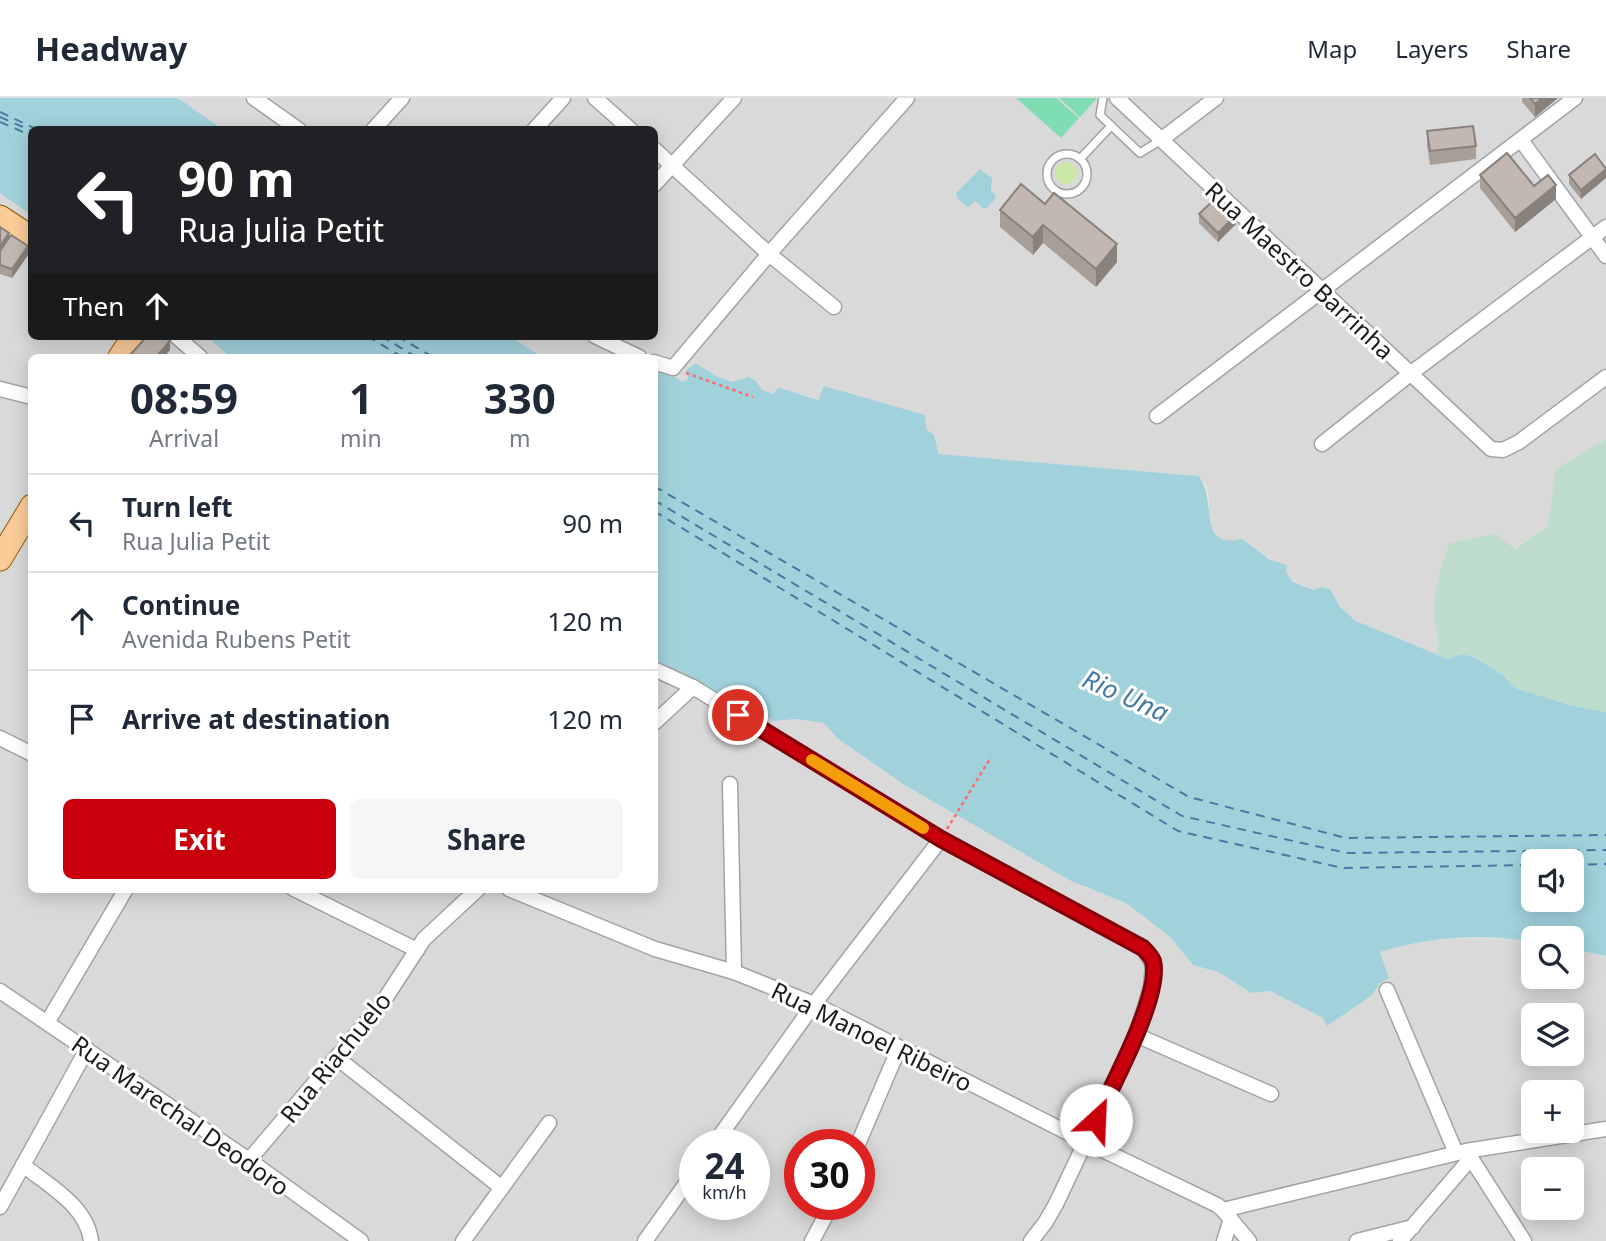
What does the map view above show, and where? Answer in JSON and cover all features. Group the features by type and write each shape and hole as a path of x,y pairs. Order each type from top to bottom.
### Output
{"main road":[{"path":"0,217 28,234"},
{"path":"0,558 28,512"}],"street":[{"path":"254,98 293,126"},
{"path":"377,126 402,98"},
{"path":"538,126 563,98"},
{"path":"595,98 627,126"},
{"path":"658,181 734,98"},
{"path":"658,363 673,368 769,254 907,98"},
{"name":"Rua Maestro Barrinha","path":"1117,98 1491,449 1503,450 1519,442 1606,377"},
{"path":"1162,139 1216,98"},
{"path":"1157,416 1575,98"},
{"path":"1521,140 1606,256"},
{"path":"658,152 769,254 834,307"},
{"path":"1322,444 1410,374 1606,227"},
{"path":"181,340 197,354"},
{"path":"603,340 633,354"},
{"path":"0,389 28,396"},
{"path":"658,671 693,687 941,839 1143,948 1152,959 1154,972 1136,1035 1056,1204 1031,1241"},
{"path":"658,715 693,687"},
{"path":"0,738 28,752"},
{"path":"730,784 734,972"},
{"path":"725,1129 814,1004 941,839"},
{"path":"47,1023 124,893"},
{"path":"302,893 417,950"},
{"name":"Rua Riachuelo","path":"249,1160 381,1005 417,950 436,927 474,893"},
{"name":"Rua Manoel Ribeiro","path":"519,893 655,949 734,972 814,1004 1086,1142 1192,1192 1227,1214"},
{"path":"1387,990 1464,1154 1524,1241"},
{"name":"Rua Marechal Deodoro","path":"0,991 249,1160 361,1241"},
{"path":"1136,1035 1270,1094"},
{"path":"864,1129 899,1048"},
{"path":"0,1208 87,1049"},
{"path":"337,1058 502,1188"},
{"path":"463,1241 549,1123"},
{"path":"1227,1214 1464,1154 1606,1129"},
{"path":"1400,1241 1413,1227 1464,1154"},
{"path":"23,1165 78,1210 86,1220 91,1241"},
{"path":"645,1241 679,1193"},
{"path":"1224,1241 1227,1214"},
{"path":"1227,1214 1249,1241"},
{"path":"812,1241 823,1220"},
{"path":"1357,1241 1413,1227"}],"lane":[{"path":"1103,98 1100,115 1140,153 1162,139"},
{"path":"1080,159 1111,126"},
{"path":"1068,153 1080,159 1087,170 1085,183 1081,188 1069,194 1051,187 1046,174 1055,157 1068,153"}],"path":[{"path":"673,368 753,397"},
{"path":"941,839 992,757"}],"shaded area":[{"path":"178,98 1606,98 1606,439 1595,446 1552,510 1548,526 1514,549 1434,613 1440,641 1437,655 1356,621 1340,607 1330,589 1314,590 1292,580 1286,572 1287,565 1219,538 1209,523 1206,485 1199,476 939,454 934,435 824,386 819,400 779,387 774,395 743,378 732,382 714,375 696,363 688,379 683,382 658,371 658,354 537,354 516,340 658,340 658,126 218,126"},
{"path":"0,193 28,213 28,340 211,340 227,354 28,354 28,893 658,893 658,662 775,721 797,719 824,722 838,739 906,786 1071,881 1126,903 1170,937 1193,965 1218,972 1251,993 1270,991 1323,1018 1327,1025 1371,996 1379,984 1388,978 1380,952 1401,945 1464,938 1521,940 1521,989 1584,989 1584,951 1606,956 1606,1241 0,1241"}],"green space":[{"path":"1016,98 1056,98 1079,118 1061,138"},
{"path":"1059,98 1097,98 1080,117"},
{"path":"1066,162 1074,165 1077,173 1074,181 1066,184 1058,181 1055,173 1058,165"},
{"path":"1606,439 1606,712 1570,705 1515,688 1502,674 1472,656 1461,654 1448,659 1437,655 1435,594 1450,543 1495,534 1515,549 1548,526 1556,469"}],"water":[{"path":"0,98 178,98 218,126 28,126 28,213 0,193"},
{"path":"980,169 992,178 991,191 996,195 995,199 987,208 975,201 968,207 957,198 956,193"},
{"path":"211,340 516,340 537,354 227,354"},
{"name":"Rio Una","path":"696,363 714,375 732,382 748,377 756,381 762,390 774,394 778,387 818,400 824,386 925,415 926,429 934,435 939,454 1199,476 1207,498 1210,521 1219,537 1228,540 1242,539 1269,559 1287,565 1286,572 1292,581 1313,590 1321,587 1330,589 1340,607 1356,621 1448,659 1461,654 1472,656 1502,674 1515,688 1570,705 1606,712 1606,956 1584,951 1584,926 1521,926 1521,940 1456,938 1398,947 1380,952 1389,978 1379,984 1371,996 1327,1026 1323,1018 1270,991 1251,993 1218,972 1193,965 1170,937 1126,903 1071,881 906,786 838,739 824,723 797,719 775,721 658,662 658,371 683,382 688,379 686,370"}],"building":[{"path":"1530,98 1542,98 1535,104"},
{"path":"1473,126 1476,146 1430,151 1427,131"},
{"path":"1507,153 1534,186 1548,175 1556,185 1515,218 1480,175"},
{"path":"1595,154 1606,169 1581,190 1569,175"},
{"path":"1021,184 1045,204 1054,193 1117,244 1096,269 1043,225 1033,237 1000,210"},
{"path":"1218,196 1236,215 1218,233 1199,214"},
{"path":"0,227 9,233 0,246"},
{"path":"11,235 28,246 12,269 0,265 0,251"},
{"path":"143,340 170,341 159,354 131,354"}],"ferry route":[{"path":"0,112 30,126"},
{"path":"0,117 28,129"},
{"path":"0,122 28,134"},
{"path":"374,340 397,354"},
{"path":"388,340 411,354"},
{"path":"404,340 428,354"},
{"path":"658,488 1189,797 1346,838 1606,835"},
{"path":"658,502 1182,816 1347,853 1606,850"},
{"path":"658,513 1178,831 1343,868 1521,865"},
{"path":"1584,865 1606,864"}],"slow traffic":[{"path":"812,760 923,828"}],"route":[{"path":"738,715 941,839 1148,953 1154,972 1145,1007 1136,1035 1096,1120"}]}
